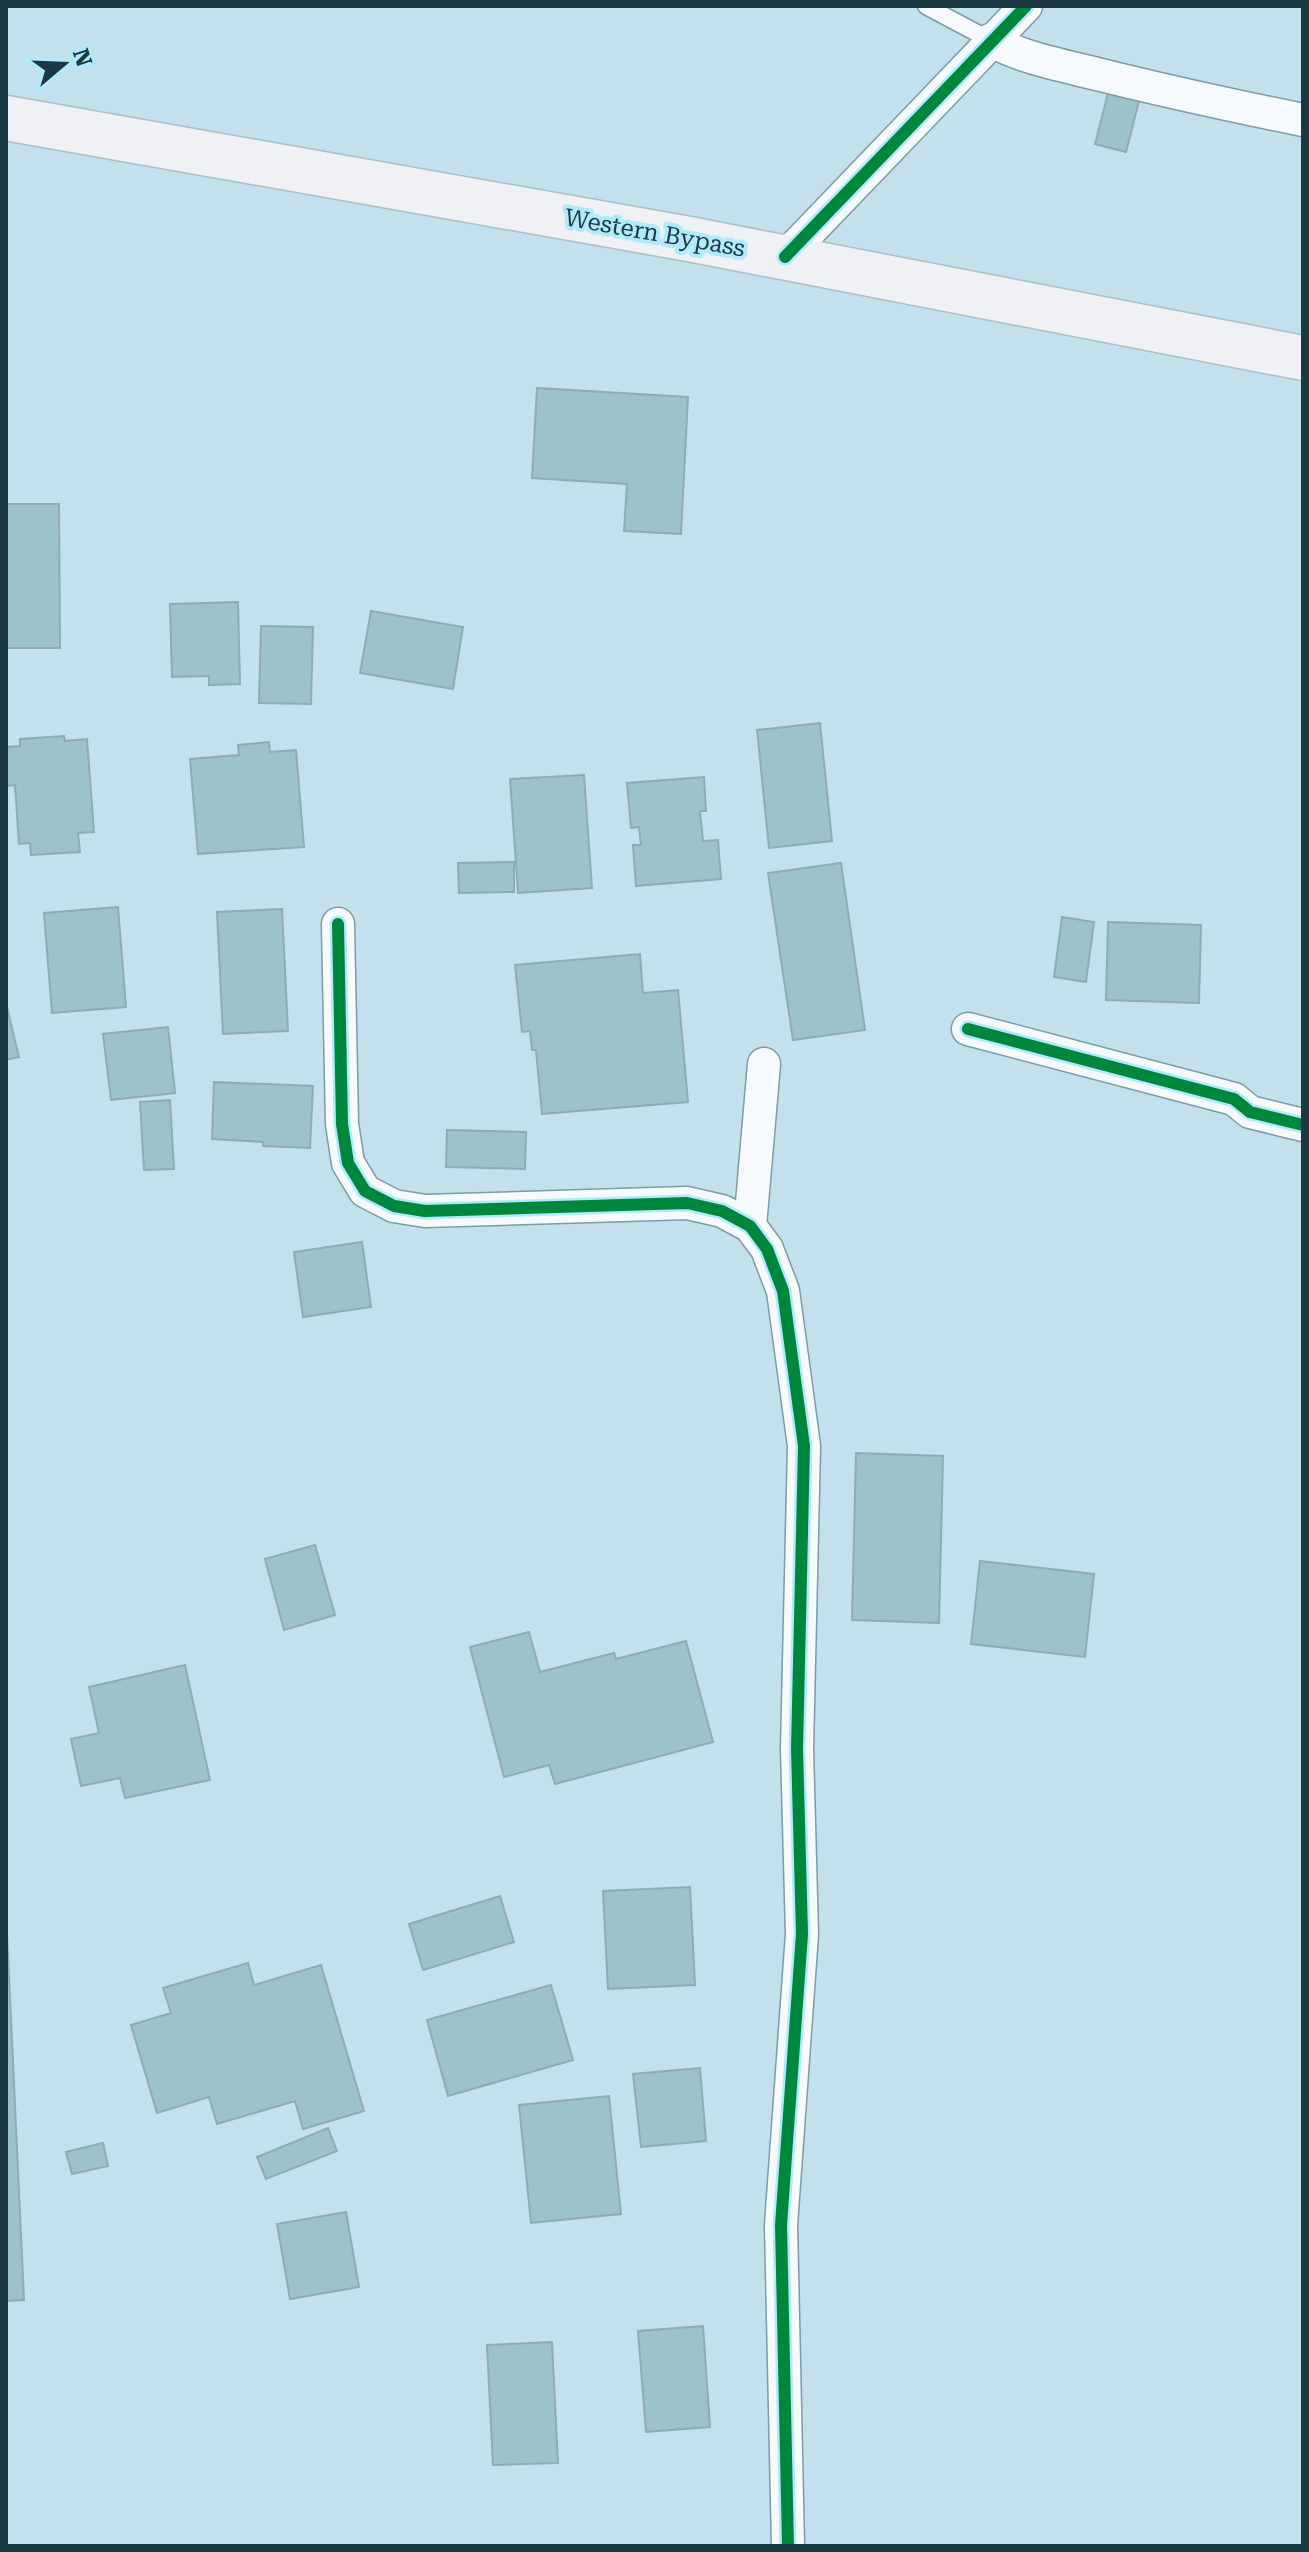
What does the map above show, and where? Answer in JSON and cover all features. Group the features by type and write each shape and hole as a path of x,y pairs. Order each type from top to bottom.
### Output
{"main road":[{"name":"Western Bypass","path":"6,118 785,257 1303,358"}],"street":[{"path":"785,257 990,40 1026,6"},
{"path":"990,40 1070,68 1303,120"},
{"path":"338,924 342,1124 348,1163 365,1191 394,1206 425,1211 687,1203 722,1211 750,1226 767,1249 783,1291 804,1446 797,1749 802,1934 781,2225 788,2546"},
{"path":"968,1029 1234,1099 1250,1112 1303,1125"},
{"path":"750,1226 764,1064"}],"lane":[{"path":"926,6 990,40"}],"building":[{"path":"1110,85 1141,93 1126,152 1095,144"},
{"path":"537,388 688,397 681,534 624,531 627,484 532,478"},
{"path":"6,504 59,504 60,648 6,648"},
{"path":"238,602 240,684 209,685 209,676 172,677 170,604"},
{"path":"371,611 463,627 453,689 360,673"},
{"path":"261,626 313,627 311,704 259,703"},
{"path":"820,723 832,841 769,848 757,730"},
{"path":"64,736 65,741 87,739 94,832 78,833 80,852 31,855 30,843 19,844 15,785 6,786 6,747 20,746 20,739"},
{"path":"269,742 270,752 296,750 304,847 198,854 190,759 239,755 238,745"},
{"path":"584,775 592,888 518,893 510,779"},
{"path":"704,777 706,811 700,811 703,841 718,840 721,879 636,886 633,845 641,845 639,827 631,828 627,783"},
{"path":"514,862 514,892 459,893 458,863"},
{"path":"841,863 865,1030 793,1040 768,873"},
{"path":"118,907 126,1007 52,1013 44,913"},
{"path":"282,909 288,1031 223,1034 217,912"},
{"path":"1062,917 1094,922 1086,982 1054,977"},
{"path":"1108,922 1201,925 1199,1003 1106,1000"},
{"path":"640,954 643,993 678,990 688,1102 542,1114 536,1050 532,1050 530,1031 522,1032 515,965"},
{"path":"6,1003 19,1057 6,1060"},
{"path":"168,1027 175,1093 111,1100 103,1034"},
{"path":"214,1082 313,1086 310,1148 212,1139"},
{"path":"170,1100 174,1169 144,1170 140,1102"},
{"path":"447,1130 526,1132 525,1169 446,1167"},
{"path":"362,1242 371,1307 303,1317 294,1252"},
{"path":"856,1453 943,1456 939,1623 852,1620"},
{"path":"315,1545 335,1615 284,1630 265,1559"},
{"path":"980,1561 1094,1574 1085,1657 971,1644"},
{"path":"529,1632 540,1672 614,1653 616,1659 686,1641 713,1742 555,1784 549,1765 504,1777 470,1647"},
{"path":"185,1665 210,1780 125,1798 120,1778 81,1786 71,1739 99,1733 89,1687"},
{"path":"690,1887 695,1985 608,1989 603,1891"},
{"path":"500,1896 514,1942 423,1970 409,1924"},
{"path":"6,1911 24,2300 6,2301"},
{"path":"248,1963 254,1985 321,1965 364,2111 303,2129 295,2101 217,2124 209,2097 157,2113 131,2025 171,2013 163,1988"},
{"path":"551,1985 573,2060 448,2096 427,2020"},
{"path":"700,2068 706,2141 641,2147 633,2074"},
{"path":"609,2096 621,2214 531,2223 519,2105"},
{"path":"328,2128 337,2151 266,2179 257,2157"},
{"path":"103,2143 108,2166 72,2174 66,2152"},
{"path":"346,2212 359,2287 290,2299 277,2224"},
{"path":"703,2326 710,2427 646,2432 638,2331"},
{"path":"552,2342 558,2463 493,2465 487,2345"}],"cycle path":[{"path":"785,257 1026,6"},
{"path":"338,924 342,1124 348,1163 365,1191 394,1206 425,1211 687,1203 722,1211 750,1226 767,1249 783,1291 804,1446 797,1749 802,1934 781,2225 788,2546"},
{"path":"968,1029 1234,1099 1250,1112 1303,1125"}]}
